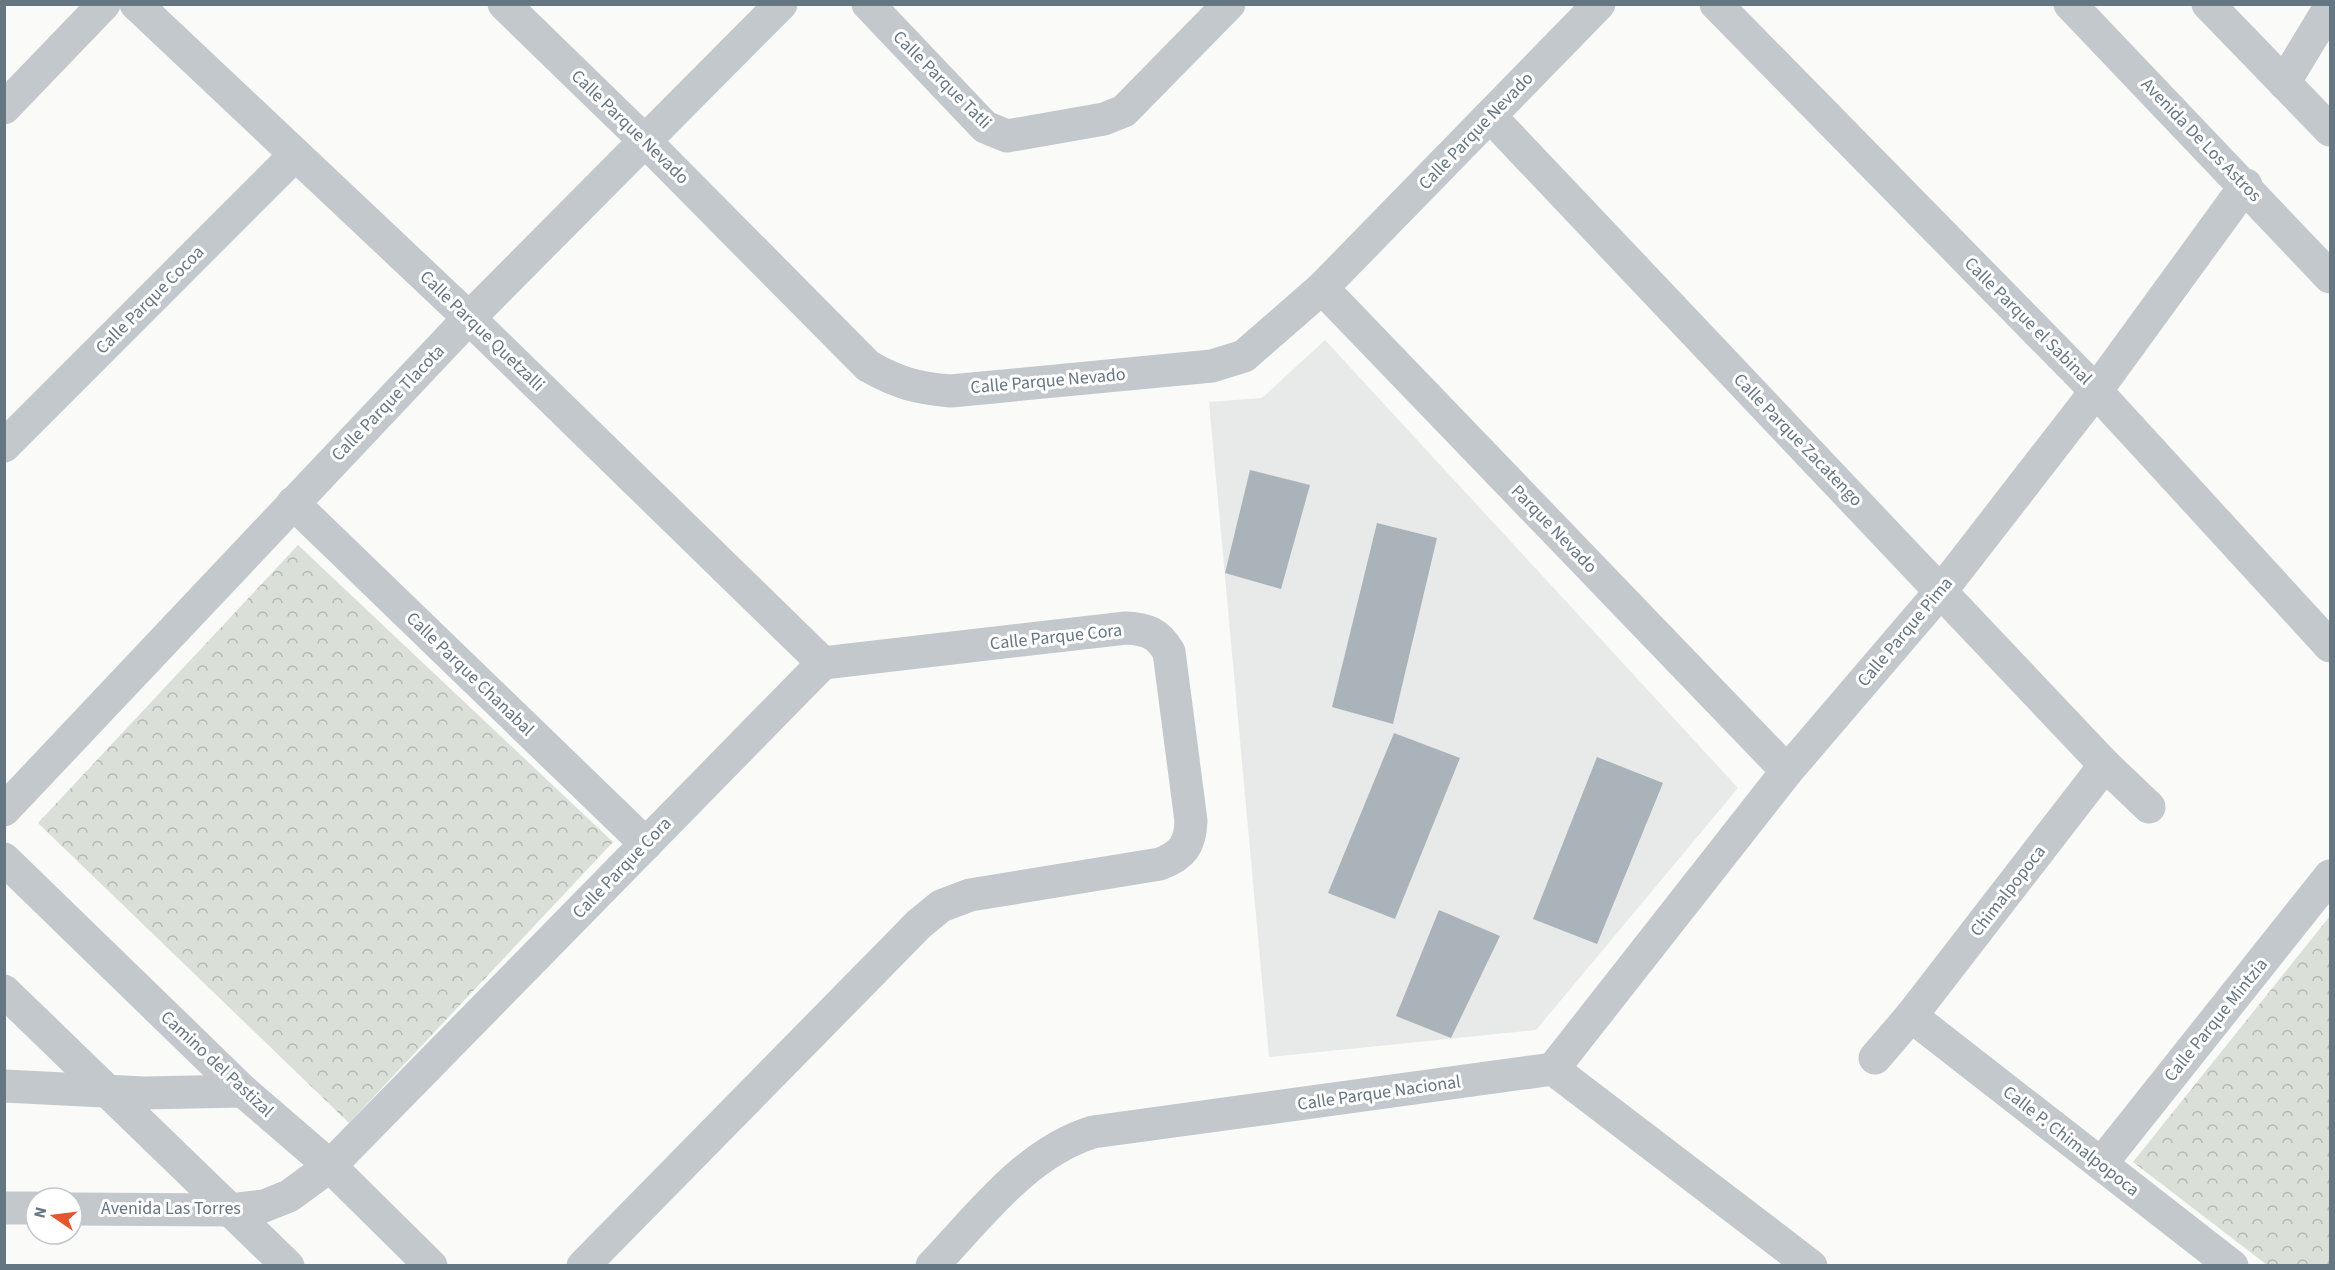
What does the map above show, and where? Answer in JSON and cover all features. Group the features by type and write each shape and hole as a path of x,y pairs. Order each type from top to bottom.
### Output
{"street":[{"path":"4,108 104,4"},
{"name":"Calle Parque Quetzalli","path":"136,4 469,318 823,663"},
{"name":"Calle Parque Nevado","path":"504,4 644,140 868,366 902,384 920,389 951,391 1212,366 1244,356 1322,288 1599,4"},
{"name":"Calle Parque Tlacota","path":"4,810 469,318 781,4"},
{"name":"Calle Parque Tatli","path":"882,9 985,127 1007,136 1104,119 1124,111 1229,4"},
{"name":"Calle Parque el Sabinal","path":"1716,4 2096,391 2331,646"},
{"name":"Avenida De Los Astros","path":"2070,4 2246,185 2331,277"},
{"path":"2208,4 2331,130"},
{"path":"2284,83 2331,7"},
{"name":"Calle Parque Zacatengo","path":"1490,116 2105,765 2149,807"},
{"name":"Calle Parque Cocoa","path":"4,446 295,155"},
{"name":"Calle Parque Pima","path":"1553,1069 1787,771 1941,591 2096,391 2246,185"},
{"name":"Parque Nevado","path":"1322,288 1787,771"},
{"name":"Calle Parque Chanabal","path":"293,503 646,844"},
{"name":"Calle Parque Cora","path":"330,1166 823,663 1126,628 1148,631 1162,639 1168,652 1191,821 1187,844 1176,858 1160,864 970,895 941,906 919,924 583,1266"},
{"name":"Chimalpopoca","path":"1875,1058 1911,1016 2105,765"},
{"name":"Camino del Pastizal","path":"4,859 243,1091 330,1166 431,1266"},
{"name":"Calle Parque Mintzia","path":"2101,1164 2331,876"},
{"path":"4,991 288,1266"},
{"name":"Calle P. Chimalpopoca","path":"1911,1016 2232,1266"},
{"path":"1553,1069 1804,1263"},
{"name":"Calle Parque Nacional","path":"932,1266 1024,1171 1045,1153 1093,1132 1553,1069"},
{"path":"4,1086 173,1093 243,1091"},
{"name":"Avenida Las Torres","path":"84,1209 230,1210 264,1206 288,1196 330,1166"},
{"path":"4,1208 24,1208"}],"shaded area":[{"path":"1325,340 1738,788 1536,1030 1269,1057 1209,402 1262,398"}],"green space":[{"path":"298,545 613,842 349,1123 38,823"},
{"path":"2330,916 2330,1265 2267,1265 2133,1162"}],"building":[{"path":"1250,470 1310,485 1281,589 1225,573"},
{"path":"1377,523 1437,538 1393,724 1332,707"},
{"path":"1394,733 1460,758 1395,919 1328,893"},
{"path":"1597,757 1663,783 1597,944 1533,919"},
{"path":"1439,910 1500,936 1451,1038 1396,1016"}]}
